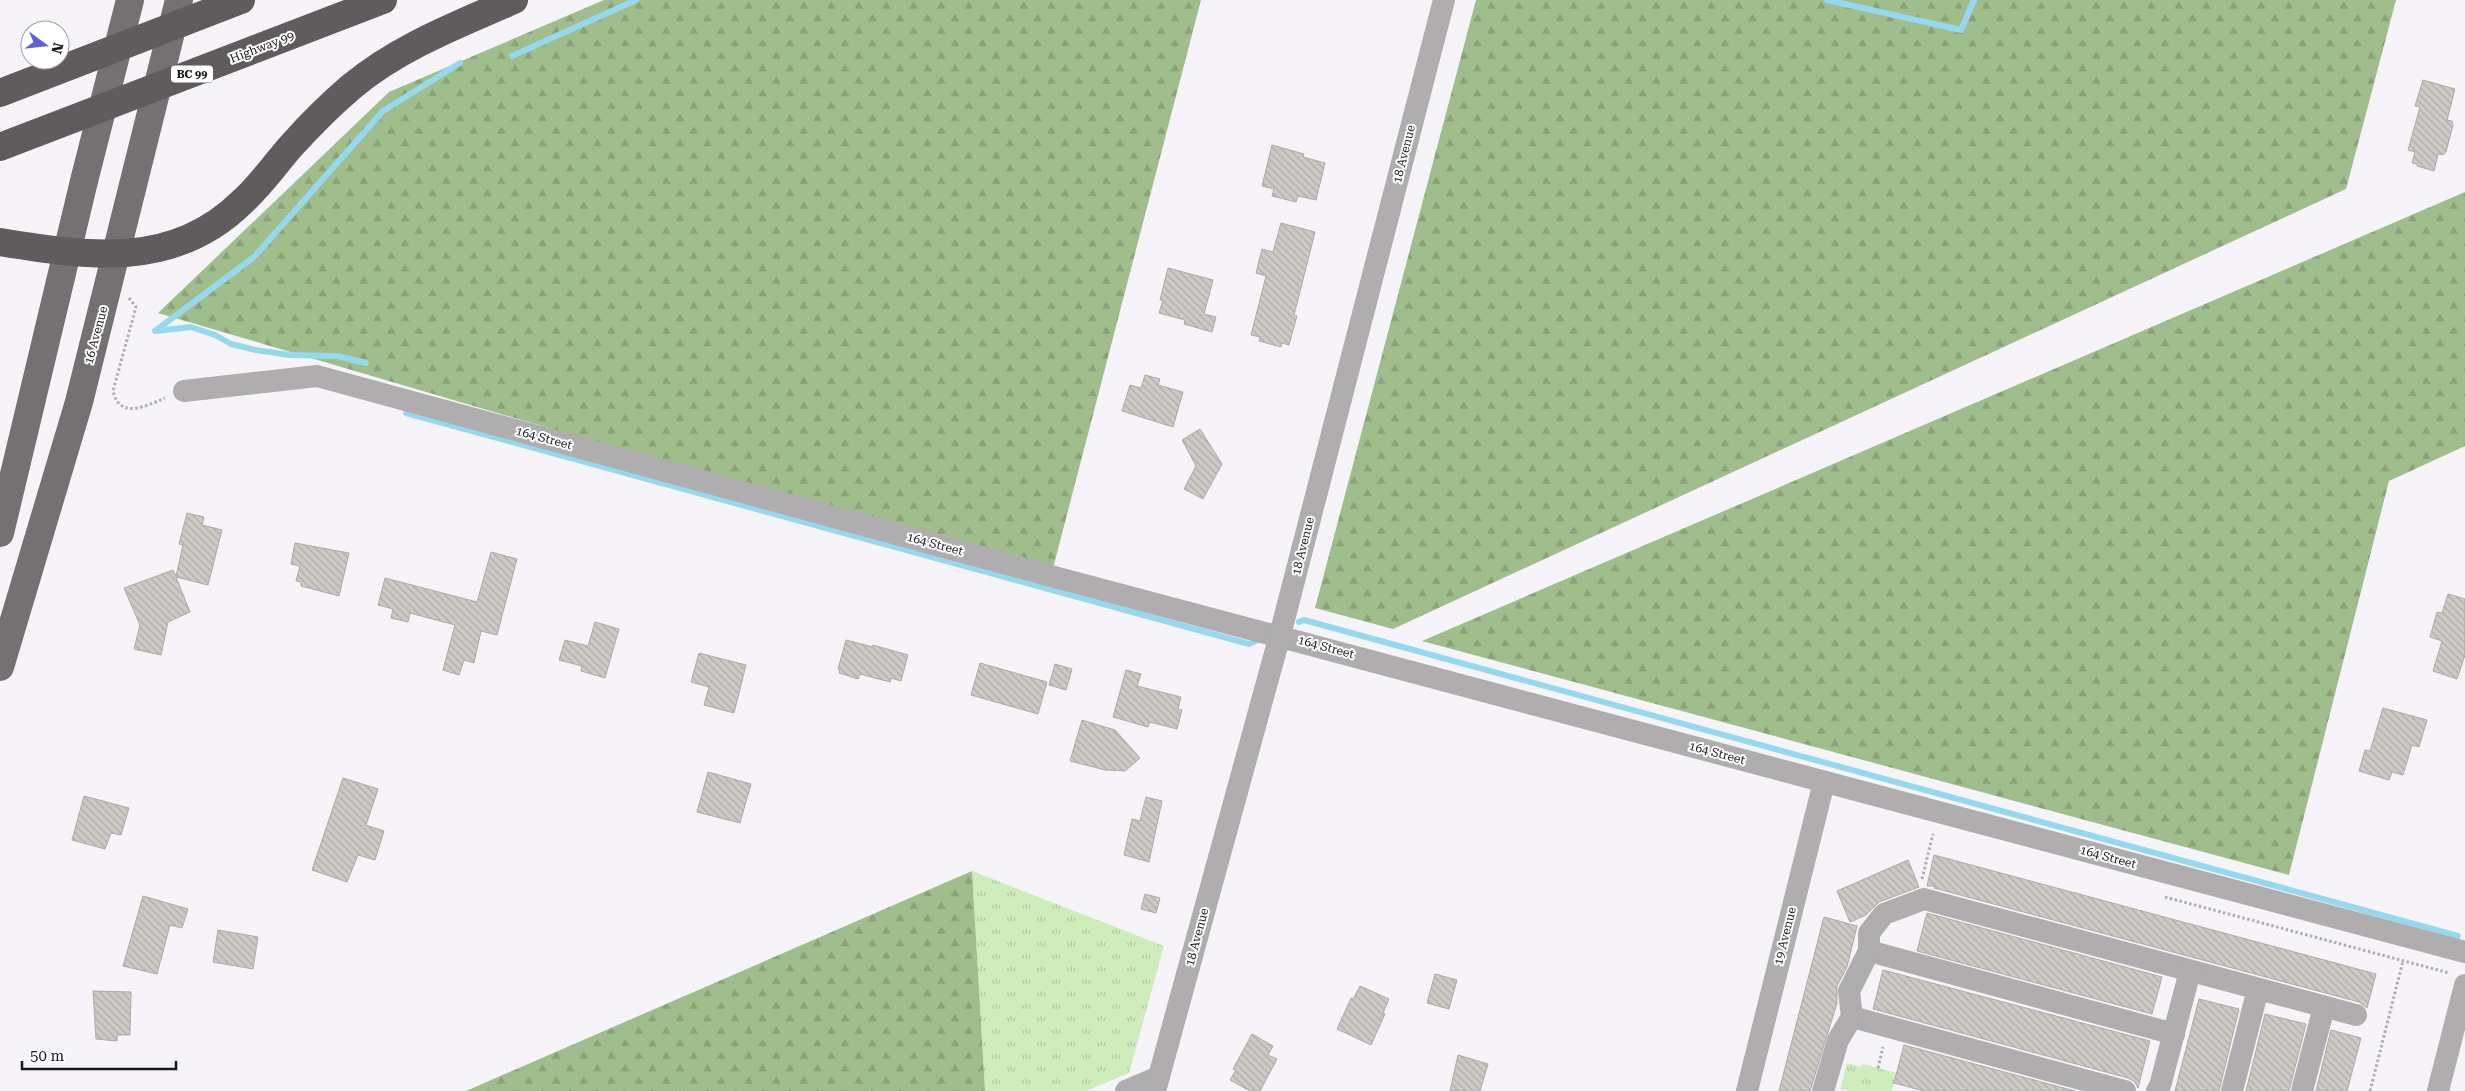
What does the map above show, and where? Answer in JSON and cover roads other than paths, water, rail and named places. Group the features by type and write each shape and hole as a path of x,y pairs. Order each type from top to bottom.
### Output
{"highway":[{"path":"0,93 241,0"},
{"name":"Highway 99","path":"0,147 383,0"},
{"path":"0,242 117,254 172,246 197,237 220,222 242,202 322,114 373,71 413,46 514,0"}],"main road":[{"name":"16 Avenue","path":"0,667 79,402 179,0"},
{"path":"0,533 84,181 130,1"}],"street":[{"name":"18 Avenue","path":"1157,1084 1280,635 1444,0"},
{"name":"164 Street","path":"184,391 317,376 1051,576 1280,635 2465,952"},
{"name":"19 Avenue","path":"1746,1091 1824,782"},
{"path":"1823,1091 1838,1040 1852,1017 1849,991 1869,951 1870,933 1884,914 1924,899 2356,1016"},
{"path":"1869,951 2174,1034"},
{"path":"2157,1091 2190,971"},
{"path":"2438,1091 2465,985"},
{"path":"2232,1091 2258,989"},
{"path":"2302,1091 2324,1007"},
{"path":"1852,1017 2125,1091"},
{"path":"1126,1091 1157,1084"}],"waterway":[{"path":"512,56 636,0"},
{"path":"1827,0 1961,30 1974,0"},
{"path":"155,331 254,257 383,111 460,63"},
{"path":"156,331 191,327 215,335 231,344 256,350 289,355 337,356 366,363"},
{"path":"406,413 1249,644 1260,639"},
{"path":"1299,622 1304,620 2458,936"}]}
